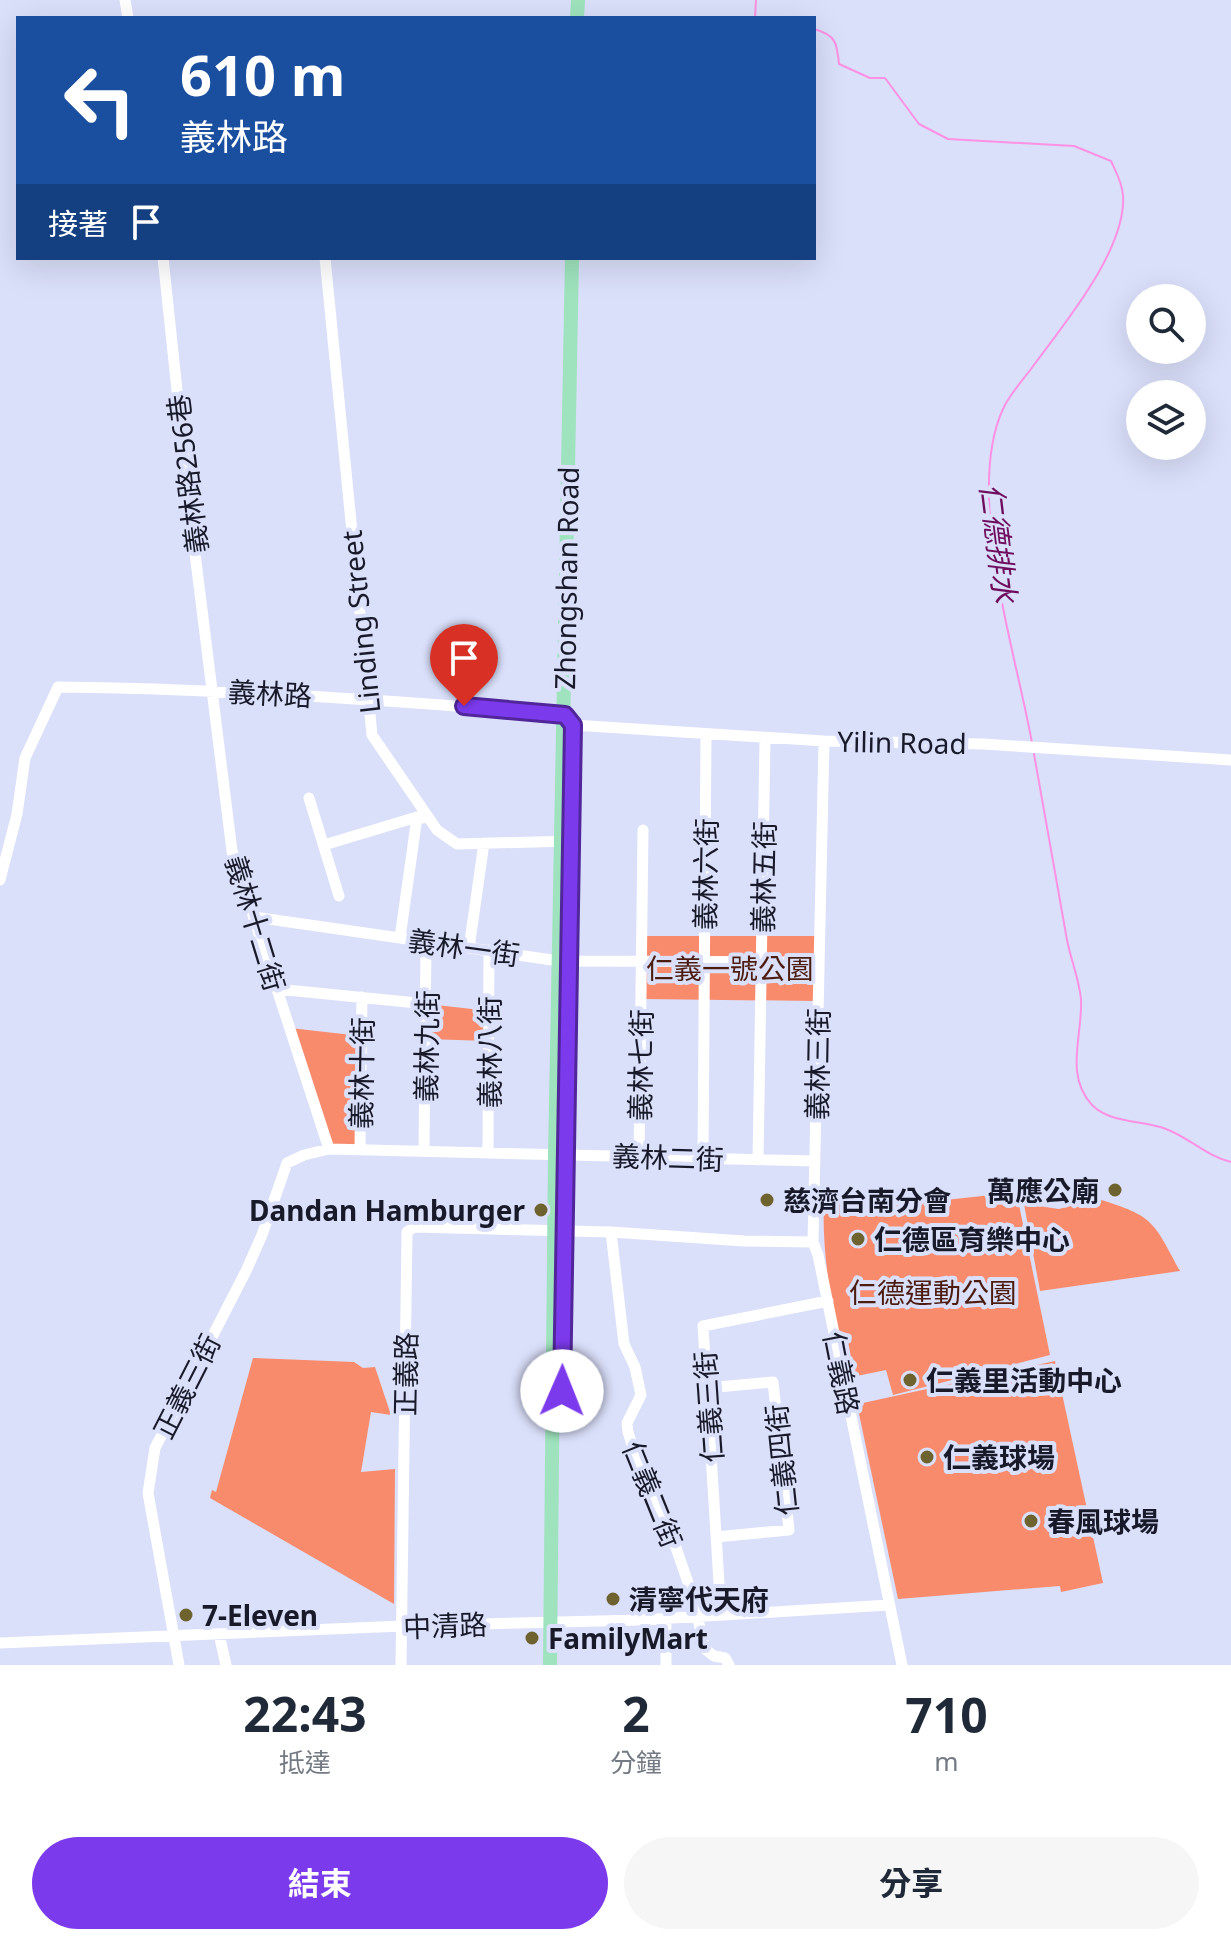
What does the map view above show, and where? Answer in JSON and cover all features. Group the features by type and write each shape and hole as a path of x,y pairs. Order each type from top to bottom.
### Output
{"main road":[{"name":"Zhongshan Road","path":"569,720 572,260"},
{"name":"Zhongshan Road","path":"560,1665 556,1622 560,1155 565,841 582,260"},
{"name":"Zhongshan Road","path":"550,1665 556,1622"}],"street":[{"name":"義林路256巷","path":"163,260 190,513 213,690"},
{"name":"Linding Street","path":"325,260 372,735 437,830 457,844 565,841"},
{"name":"義林路","path":"0,880 17,814 25,758 58,687 213,690 367,699 569,720"},
{"name":"義林十二街","path":"213,690 232,851 329,1149"},
{"name":"Yilin Road","path":"569,720 765,738 983,744 1231,760"},
{"name":"義林六街","path":"703,1158 706,734"},
{"name":"義林五街","path":"758,1160 765,738"},
{"name":"義林三街","path":"813,1242 824,741"},
{"path":"309,798 339,896"},
{"path":"400,938 417,817"},
{"path":"324,845 417,817 430,819"},
{"name":"義林七街","path":"639,1157 643,830"},
{"path":"469,948 484,843"},
{"name":"義林一街","path":"254,917 564,961 819,962"},
{"name":"義林九街","path":"424,1151 426,942"},
{"name":"義林八街","path":"488,1153 489,950"},
{"path":"277,989 427,1004"},
{"name":"義林十街","path":"360,1149 362,997"},
{"name":"義林二街","path":"329,1149 815,1161"},
{"name":"正義三街","path":"179,1665 148,1493 155,1448 246,1271 287,1163 329,1149"},
{"name":"正義路","path":"401,1665 407,1232 409,1227 559,1230"},
{"path":"559,1230 813,1242"},
{"name":"仁義二街","path":"611,1232 624,1344 635,1367 641,1395 627,1423 628,1432 639,1468 666,1519 692,1594 696,1617"},
{"name":"仁義路","path":"813,1242 828,1301 902,1665"},
{"name":"仁義三街","path":"721,1615 703,1326 828,1301"},
{"name":"仁義四街","path":"707,1388 773,1382 789,1530 716,1537"},
{"name":"中清路","path":"0,1643 402,1626 666,1619 889,1605"},
{"path":"696,1617 705,1649 714,1656 725,1658 729,1665"},
{"path":"666,1619 666,1665"},
{"path":"219,1634 226,1665"}],"green space":[{"name":"仁義一號公園","path":"645,936 816,936 817,1001 643,999"},
{"path":"427,1004 490,1011 489,1041 426,1039"},
{"path":"290,1028 361,1036 360,1149 329,1149"},
{"name":"仁德運動公園","path":"991,1195 1018,1200 1050,1355 893,1395 886,1370 847,1378 827,1266 824,1197 872,1198 891,1206"},
{"path":"1098,1199 1131,1210 1150,1223 1180,1271 1040,1291 1024,1204 1059,1209"},
{"path":"253,1358 354,1362 363,1368 375,1367 391,1415 371,1412 361,1472 395,1469 394,1604 210,1498 212,1490 216,1492"},
{"path":"1055,1361 1103,1583 1061,1592 1060,1586 898,1599 858,1409 863,1403"}],"waterway":[{"name":"仁德排水","path":"755,16 756,0"},
{"name":"仁德排水","path":"816,30 834,41 839,64 870,78 885,78 919,124 948,139 1074,146 1111,161 1121,186 1121,217 1104,263 1075,310 1009,399 992,444 989,484 997,574 1032,743"},
{"name":"仁德排水","path":"1034,754 1067,940 1080,992 1077,1068 1084,1093 1092,1105 1108,1116 1166,1129 1231,1162"}],"place":[{"name":"萬應公廟","path":"1115,1190"},
{"name":"慈濟台南分會","path":"767,1200"},
{"name":"Dandan Hamburger","path":"541,1210"},
{"name":"仁德區育樂中心","path":"858,1239"},
{"name":"仁義里活動中心","path":"910,1380"},
{"name":"仁義球場","path":"927,1457"},
{"name":"春風球場","path":"1031,1521"},
{"name":"清寧代天府","path":"613,1599"},
{"name":"7-Eleven","path":"186,1615"},
{"name":"FamilyMart","path":"532,1638"}],"route":[{"path":"464,706 565,715 573,725 562,1391"}]}
